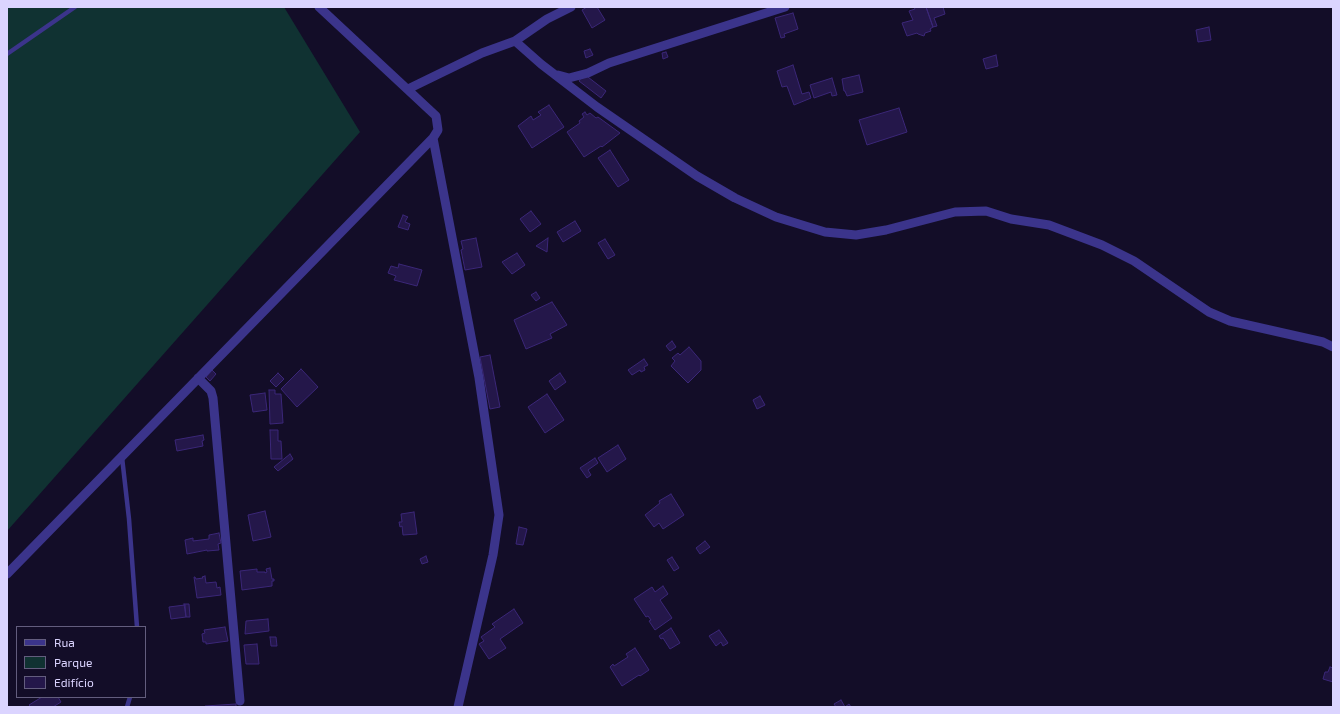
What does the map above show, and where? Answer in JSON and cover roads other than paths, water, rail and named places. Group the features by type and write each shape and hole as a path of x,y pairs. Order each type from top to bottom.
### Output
{"street":[{"path":"7,574 433,138 438,130 436,116 319,7"},
{"path":"408,89 482,53 515,42 547,19 571,7"},
{"path":"553,73 569,78 588,73 609,63 632,55 785,7"},
{"path":"515,42 597,107 697,176 735,198 776,217 826,232 856,235 886,230 955,212 986,211 1011,219 1049,225 1102,245 1134,261 1190,300 1216,315 1230,321 1323,342 1333,347"},
{"path":"433,138 479,378 499,515 493,555 458,707"},
{"path":"198,378 211,391 213,398 240,701"}],"lane":[{"path":"7,54 75,7"},
{"path":"122,455 130,519 137,626"}]}
